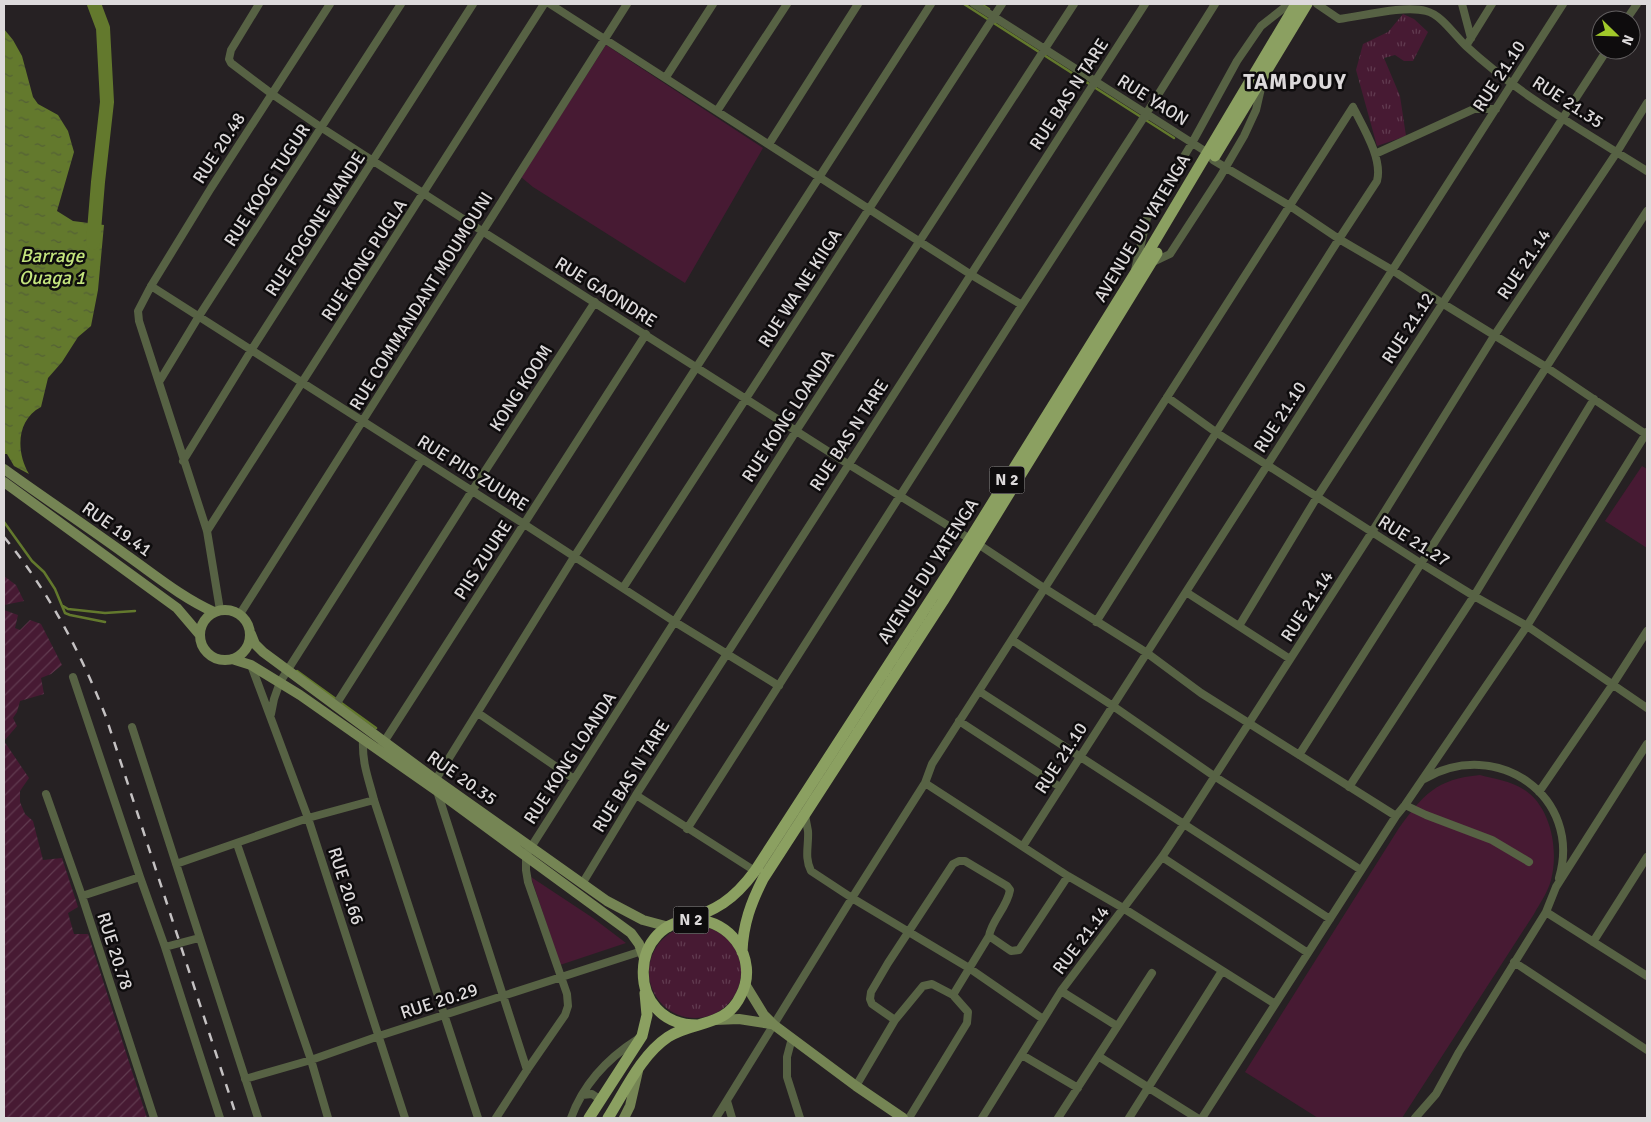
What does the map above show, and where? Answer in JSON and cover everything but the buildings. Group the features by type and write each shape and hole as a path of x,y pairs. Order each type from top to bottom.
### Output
{"main road":[{"name":"AVENUE DU YATENGA","path":"974,541 1151,263 1296,4"},
{"name":"AVENUE DU YATENGA","path":"682,922 720,906 745,886 943,601 974,541 1134,276 1307,4"},
{"name":"RUE 19.41","path":"4,469 183,596 217,611"},
{"name":"RUE 19.41","path":"4,482 177,608 200,635"},
{"path":"230,610 240,614 248,623 250,634 249,643 245,651 232,659 224,660 210,655 204,649 200,635 204,621 217,611 230,610"},
{"name":"RUE 20.35","path":"250,634 263,652 335,706 381,747 528,851 625,928 635,938 643,954"},
{"name":"RUE 20.35","path":"232,659 251,665 280,682 363,740 381,747"},
{"name":"AVENUE DU YATENGA","path":"742,952 744,923 753,899 804,816 822,777"},
{"name":"RUE 20.35","path":"528,851 633,916 651,924 669,927"},
{"name":"N 2","path":"608,1118 638,1070 659,1044 668,1037 725,1015 736,1004 745,984 747,971 742,952 731,935 715,924 695,920 669,927 656,938 643,954"},
{"path":"589,1118 642,1036 647,1015 642,972 643,954"},
{"path":"745,984 764,1015 774,1025 856,1086 903,1118"},
{"name":"N 2","path":"644,987 652,1003 664,1015 680,1023 698,1025"},
{"path":"715,1020 740,1019 761,1021 774,1025"},
{"path":"624,1118 630,1106 638,1070"}],"street":[{"name":"RUE GAONDRE","path":"259,4 229,55 231,63 272,94 482,232 646,334 848,464 974,541 1096,622 1147,653 1201,693 1248,724 1396,816"},
{"name":"RUE 20.48","path":"158,382 139,321 138,311 151,286 330,4"},
{"name":"RUE KOOG TUGUR","path":"158,382 401,4"},
{"name":"RUE FOGONE WANDE","path":"184,461 252,349 472,4"},
{"name":"RUE KONG PUGLA","path":"207,531 544,4"},
{"path":"550,4 970,274 1022,305"},
{"name":"RUE COMMANDANT MOUMOUNI","path":"240,614 627,4"},
{"path":"666,77 713,4"},
{"path":"717,111 786,4"},
{"path":"769,144 858,4"},
{"path":"527,1070 436,786 478,713 574,557 931,4"},
{"name":"RUE YAON","path":"974,4 1192,143 1226,168 1290,206 1339,239 1392,270 1546,367 1647,434"},
{"name":"RUE WA NE KIIGA","path":"623,588 1002,4"},
{"name":"RUE KONG LOANDA","path":"528,851 796,431 1074,4"},
{"name":"RUE BAS N TARE","path":"582,884 636,795 1145,4"},
{"path":"687,829 1215,4"},
{"path":"1134,276 1147,218 1192,143 1237,61 1261,26 1289,4"},
{"name":"RUE 21.35","path":"1317,4 1339,19 1410,9 1428,11 1439,18 1466,46 1512,84 1647,171"},
{"path":"1462,4 1471,38"},
{"path":"1466,46 1492,4"},
{"name":"RUE 21.10","path":"1023,846 1563,4"},
{"name":"RUE 21.12","path":"1240,626 1317,496 1601,60"},
{"path":"1151,263 1170,254 1226,168 1256,110 1264,74"},
{"name":"RUE 21.14","path":"982,1118 1061,991 1101,940 1184,824 1372,532 1494,336 1617,152 1647,103"},
{"path":"716,1118 925,783 932,764 959,721 1353,107 1375,154 1379,175 1377,182 1096,622"},
{"path":"1375,154 1474,110 1496,109"},
{"path":"1299,755 1647,211"},
{"name":"RUE PIIS ZUURE","path":"151,286 778,686"},
{"name":"KONG KOOM","path":"335,706 595,302"},
{"name":"PIIS ZUURE","path":"381,747 646,334"},
{"path":"158,382 207,531 217,611"},
{"name":"RUE 21.27","path":"1167,397 1217,433 1422,564 1527,626 1647,708"},
{"path":"1349,787 1474,596 1594,399"},
{"path":"1202,1118 1396,816 1423,780 1527,626 1647,434"},
{"path":"271,714 280,682 422,459"},
{"path":"1186,592 1290,659"},
{"path":"1539,792 1647,631"},
{"path":"1012,640 1113,706 1214,776 1361,870"},
{"name":"RUE 20.66","path":"251,665 262,698 271,714 308,818 405,1118"},
{"path":"73,677 165,947 220,1118"},
{"path":"979,691 1330,919"},
{"path":"478,713 574,779"},
{"path":"959,721 1060,787"},
{"path":"132,727 258,1118"},
{"path":"363,740 363,762 374,800 478,1118"},
{"path":"1556,887 1647,744"},
{"path":"1415,1118 1436,1094 1459,1052 1546,912 1556,887 1562,862 1562,837 1553,813 1539,792 1517,774 1490,765 1476,763 1448,767 1423,780"},
{"path":"925,783 1068,876 1123,908 1275,1004"},
{"name":"RUE 20.78","path":"46,794 82,896 154,1118"},
{"path":"636,795 755,872"},
{"path":"176,864 238,844 308,818 374,800"},
{"path":"1405,805 1492,840 1529,862"},
{"path":"804,816 808,832 806,854 811,871 852,898 969,968 1042,1019"},
{"path":"238,844 311,1060 328,1118"},
{"path":"496,1118 565,1015 568,1006 567,994 528,882 526,870 528,851"},
{"path":"1162,857 1308,953"},
{"path":"1594,942 1647,858"},
{"path":"895,1020 872,1004 870,999 871,992 953,864 965,861 1007,886 1010,890 1009,898 991,926 990,936 953,995"},
{"path":"990,936 1011,951 1019,950 1068,876"},
{"path":"82,896 140,877"},
{"path":"1546,912 1646,973"},
{"path":"165,947 199,938"},
{"name":"RUE 20.29","path":"245,1079 311,1060 379,1036 561,978 643,954"},
{"path":"1514,962 1647,1050"},
{"path":"1129,1118 1222,972"},
{"path":"1058,1118 1152,973"},
{"path":"856,1086 895,1020 923,986 932,984 953,995 968,1012 967,1023 909,1118"},
{"path":"1061,991 1117,1026"},
{"path":"571,1118 582,1095 594,1078 621,1050 642,1036"},
{"path":"792,1038 787,1057 787,1078 800,1118"},
{"path":"1022,1055 1078,1088"},
{"path":"1098,1056 1197,1118"},
{"path":"582,1095 592,1094 601,1100"},
{"path":"727,1101 732,1118"}],"green space":[{"path":"1403,14 1414,19 1428,32 1413,61 1404,61 1395,55 1384,58 1400,96 1406,136 1377,146 1356,70 1363,44 1388,32"},
{"path":"606,45 763,148 685,283 533,187 521,177"},
{"path":"1642,466 1647,469 1647,548 1605,521"},
{"path":"4,576 16,585 24,601 4,605"},
{"path":"4,610 18,615 15,628 20,630 30,620 41,624 62,665 51,674 41,678 44,694 20,701 13,718 17,726 4,741"},
{"path":"4,741 29,778 20,791 20,802 25,814 33,821 43,860 62,858 78,907 68,913 74,934 88,934 147,1118 4,1118"},
{"path":"1480,775 1518,786 1533,797 1540,806 1546,817 1553,843 1553,868 1548,889 1534,914 1402,1118 1318,1118 1245,1072 1408,816 1424,798 1441,785 1452,780"},
{"path":"531,877 593,918 626,943 560,965"},
{"path":"686,926 704,926 721,933 734,946 741,963 741,981 734,998 721,1011 704,1018 686,1018 669,1011 656,998 649,981 649,963 656,946 669,933"}],"water":[{"name":"Barrage Ouaga 1","path":"4,29 22,56 33,97 38,104 58,115 68,131 74,152 57,211 73,221 104,225 98,290 91,326 78,337 62,362 48,378 41,407 27,420 23,428 20,447 29,474 14,466 7,454 4,454"}],"waterway":[{"path":"93,243 107,102 103,28 94,4"},
{"path":"964,4 1174,138"},
{"path":"981,4 989,9"},
{"path":"4,522 32,561 44,572 55,589 65,613 105,622"},
{"path":"63,606 68,609 105,613 135,611"},
{"path":"297,671 376,728"}],"railway":[{"path":"4,537 49,600 86,669 106,717 237,1118"}],"district":[{"name":"TAMPOUY","path":"1295,81"}]}
